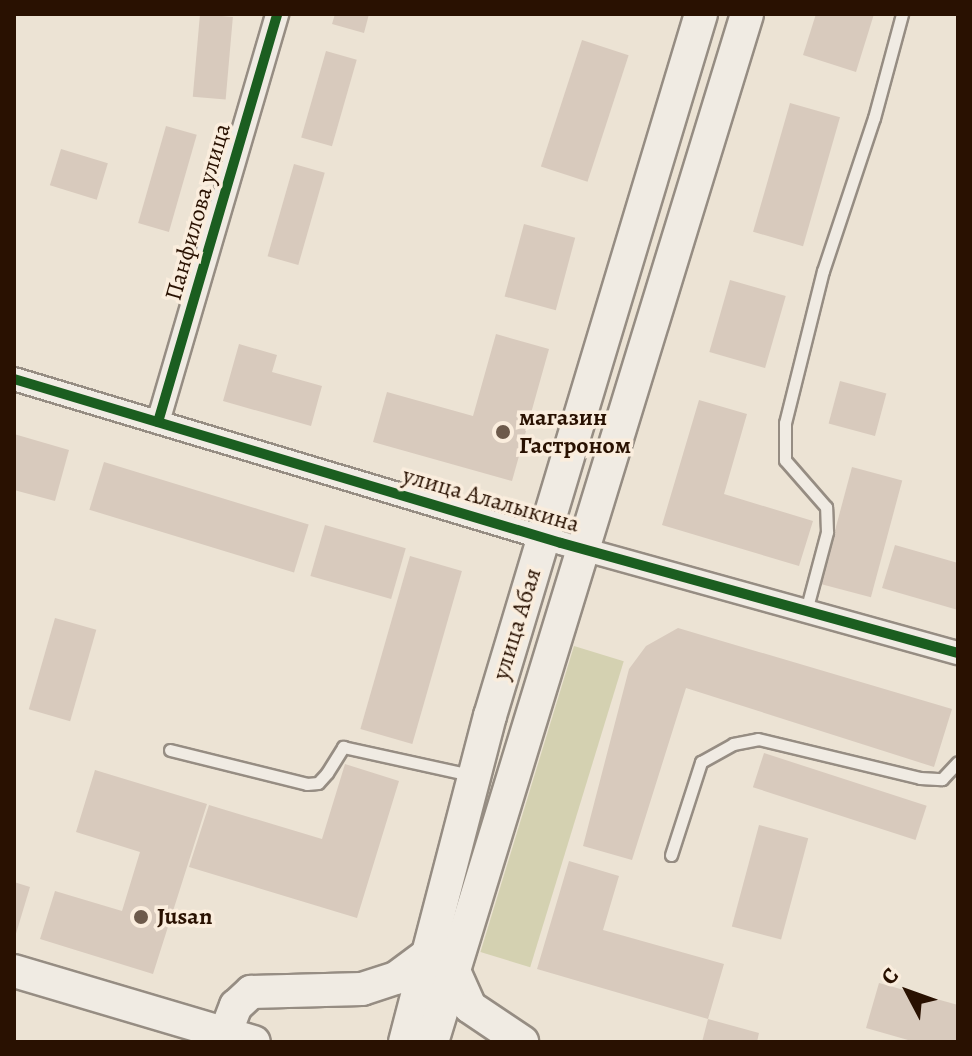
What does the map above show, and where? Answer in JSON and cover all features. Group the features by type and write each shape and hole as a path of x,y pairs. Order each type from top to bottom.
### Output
{"main road":[{"name":"улица Абая","path":"443,962 475,776 543,537 701,14"},
{"name":"улица Абая","path":"443,962 586,549 747,14"},
{"path":"14,971 234,1039 236,1006 251,992 362,989 443,962"},
{"path":"405,1042 443,962"},
{"path":"432,1042 443,962"},
{"path":"443,962 470,1007 522,1042"}],"street":[{"name":"Панфилова улица","path":"158,422 277,14"},
{"name":"улица Алалыкина","path":"14,379 543,537 958,653"}],"lane":[{"path":"806,611 827,532 826,507 785,460 785,423 823,271 874,118 902,14"},
{"path":"671,855 701,762 733,744 758,739 920,778 942,779 958,762"},
{"path":"170,750 307,784 318,783 343,747 475,776"}],"shaded area":[{"path":"574,646 624,661 530,967 480,952"}],"building":[{"path":"200,14 233,17 226,100 193,97"},
{"path":"335,14 369,14 364,33 332,24"},
{"path":"816,14 874,14 856,72 803,55"},
{"path":"582,40 629,55 588,182 541,166"},
{"path":"326,51 357,60 332,146 301,138"},
{"path":"790,103 840,117 803,246 753,232"},
{"path":"166,126 197,135 169,232 138,223"},
{"path":"61,149 108,163 97,200 50,185"},
{"path":"294,164 325,173 298,265 268,256"},
{"path":"524,224 575,238 556,310 505,296"},
{"path":"730,280 786,296 765,368 709,352"},
{"path":"496,334 549,349 512,481 373,442 387,392 473,416"},
{"path":"239,344 277,355 272,372 322,386 311,426 223,401"},
{"path":"840,381 886,393 875,436 829,424"},
{"path":"699,400 747,414 724,494 813,521 799,566 662,525"},
{"path":"14,434 69,450 55,501 14,490"},
{"path":"104,462 309,525 294,572 89,510"},
{"path":"852,467 902,480 871,597 821,584"},
{"path":"325,525 406,548 391,599 310,576"},
{"path":"895,545 958,563 958,610 882,588"},
{"path":"410,556 462,571 412,744 360,729"},
{"path":"55,618 96,630 70,721 29,709"},
{"path":"678,628 952,709 934,767 686,688 632,860 583,846 629,669 646,646"},
{"path":"764,753 927,806 916,840 753,787"},
{"path":"345,764 399,781 357,918 189,867 209,805 322,839"},
{"path":"95,770 207,804 153,974 40,939 55,891 122,911 140,852 76,832"},
{"path":"759,825 808,838 781,940 732,926"},
{"path":"569,861 619,876 603,930 724,964 708,1019 537,969"},
{"path":"14,882 30,887 15,937 14,936"},
{"path":"879,983 958,1005 958,1042 915,1042 866,1028"},
{"path":"708,1019 759,1033 757,1042 702,1042"}],"cycle path":[{"path":"158,422 277,14"},
{"path":"14,379 561,543 958,653"}],"place":[{"name":"магазин Гастроном","path":"503,432"},
{"name":"Jusan","path":"141,917"}]}
